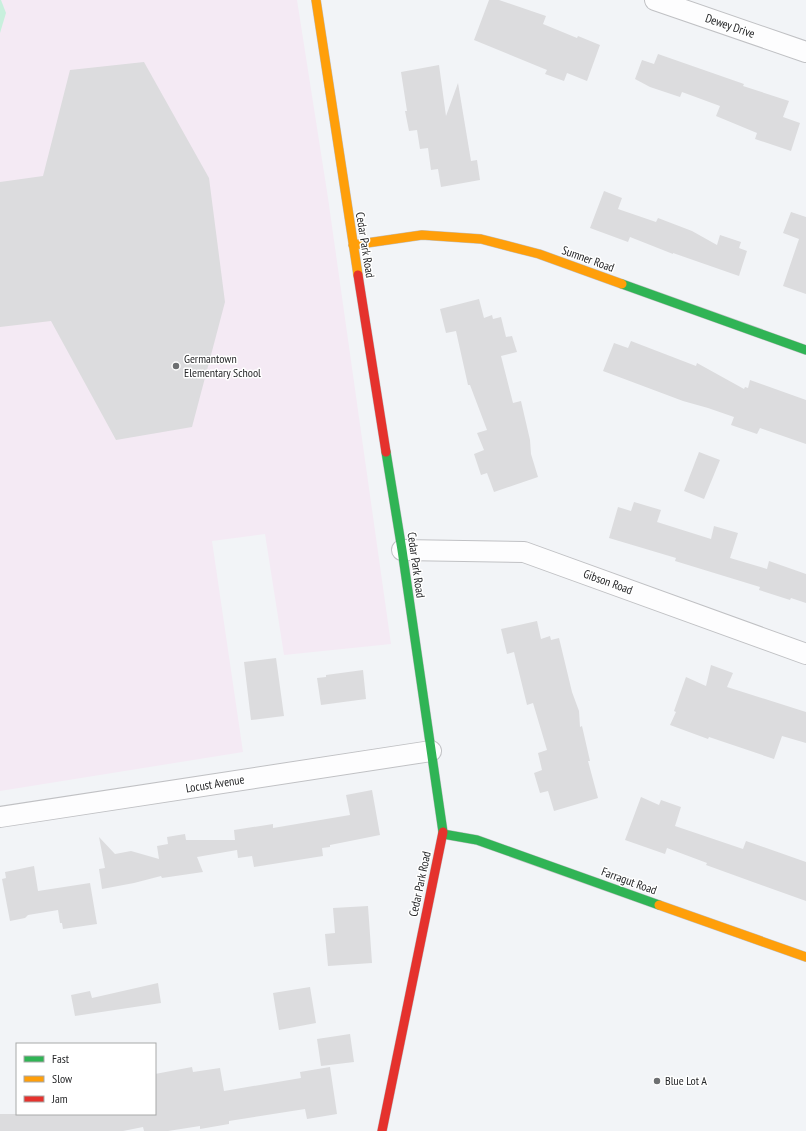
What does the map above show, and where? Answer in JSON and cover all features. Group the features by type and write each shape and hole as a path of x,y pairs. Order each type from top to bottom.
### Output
{"street":[{"name":"Cedar Park Road","path":"316,0 353,245 402,550 443,834 382,1131"},
{"name":"Dewey Drive","path":"655,0 806,52"},
{"name":"Sumner Road","path":"353,245 422,235 481,239 538,254 806,350"},
{"name":"Gibson Road","path":"402,550 524,552 806,654"},
{"name":"Locust Avenue","path":"0,817 430,750"},
{"name":"Farragut Road","path":"443,834 476,840 806,957"}],"shaded area":[{"name":"Germantown Elementary School","path":"0,0 297,0 328,198 391,644 284,655 265,534 212,541 243,752 0,791"}],"green space":[{"path":"0,0 6,13 0,33"}],"building":[{"path":"489,0 499,0 546,16 543,24 577,38 578,36 600,45 587,81 567,73 564,81 545,74 547,70 474,40"},
{"path":"658,54 744,84 743,86 789,101 783,117 800,123 791,151 755,139 757,133 716,116 720,106 682,92 680,97 650,87 635,79 642,60 654,64"},
{"name":"Germantown Elementary School","path":"144,62 209,178 225,302 192,427 116,440 51,321 0,327 0,182 43,176 70,70"},
{"path":"439,65 446,116 458,83 471,161 477,160 480,180 441,187 438,169 431,170 428,148 420,149 417,130 409,131 405,111 407,111 401,72"},
{"path":"604,191 622,198 618,209 656,222 658,218 692,231 717,245 720,235 741,242 739,248 747,251 739,276 673,254 630,237 628,242 590,228"},
{"path":"791,212 806,217 806,294 783,286 799,239 783,233"},
{"path":"479,299 484,318 492,315 493,319 501,317 506,337 512,336 517,352 501,356 513,403 521,401 530,440 531,454 538,477 494,492 487,473 481,475 474,454 484,450 477,433 487,430 470,385 468,385 456,331 446,333 440,309"},
{"path":"631,341 696,366 697,363 744,389 745,387 748,388 750,380 806,400 806,444 760,428 757,434 731,425 734,417 683,401 603,371 614,343 628,348"},
{"path":"699,452 720,460 704,499 684,491"},
{"path":"634,502 661,510 657,522 711,539 714,526 738,533 730,558 767,569 769,561 806,574 806,603 791,598 790,600 759,590 760,587 675,561 676,558 609,538 618,507 631,511"},
{"path":"537,621 541,639 550,636 551,640 559,638 572,692 579,711 580,727 582,726 590,761 588,761 598,798 554,811 548,791 540,793 534,773 542,770 538,753 547,750 533,703 527,705 514,652 507,654 501,629"},
{"path":"276,658 284,716 251,720 244,662"},
{"path":"711,665 733,673 727,687 806,712 806,743 782,736 774,759 709,737 708,739 670,725 676,712 674,711 686,677 706,686"},
{"path":"363,670 366,699 321,705 317,678 326,677 326,675"},
{"path":"372,790 380,835 330,845 330,847 322,848 323,856 254,867 252,856 238,858 237,850 197,857 203,872 162,878 161,876 102,889 99,869 105,868 99,837 115,854 131,851 159,859 157,846 168,844 167,837 185,834 186,840 235,840 234,830 273,824 273,828 350,815 346,795"},
{"path":"641,797 659,805 661,800 681,807 675,826 743,849 746,841 806,862 806,901 706,865 707,863 667,848 665,854 625,840"},
{"path":"34,866 38,891 90,883 97,924 63,929 62,923 60,923 58,910 28,915 25,918 10,921 2,879 6,878 5,872"},
{"path":"368,906 372,963 328,966 325,934 335,933 333,908"},
{"path":"158,983 161,1003 75,1016 71,995 90,991 92,998"},
{"path":"310,987 316,1023 279,1030 273,993"},
{"path":"350,1034 354,1062 321,1066 317,1039"},
{"path":"192,1067 193,1072 220,1068 224,1091 301,1078 300,1072 330,1067 337,1114 307,1119 305,1109 229,1121 229,1124 200,1129 200,1126 168,1131 144,1131 143,1127 123,1131 0,1131 0,1114 156,1115 156,1074"}],"traffic: fast":[{"path":"622,284 806,350"},
{"path":"386,452 402,550 443,832"},
{"path":"443,834 477,840 659,905"}],"traffic: slow":[{"path":"316,0 358,275"},
{"path":"353,245 422,235 481,239 539,254 622,284"},
{"path":"659,905 806,957"}],"traffic: jam":[{"path":"358,275 386,452"},
{"path":"382,1131 443,832"}],"place":[{"name":"Germantown Elementary School","path":"176,366"},
{"name":"Blue Lot A","path":"657,1081"}]}
